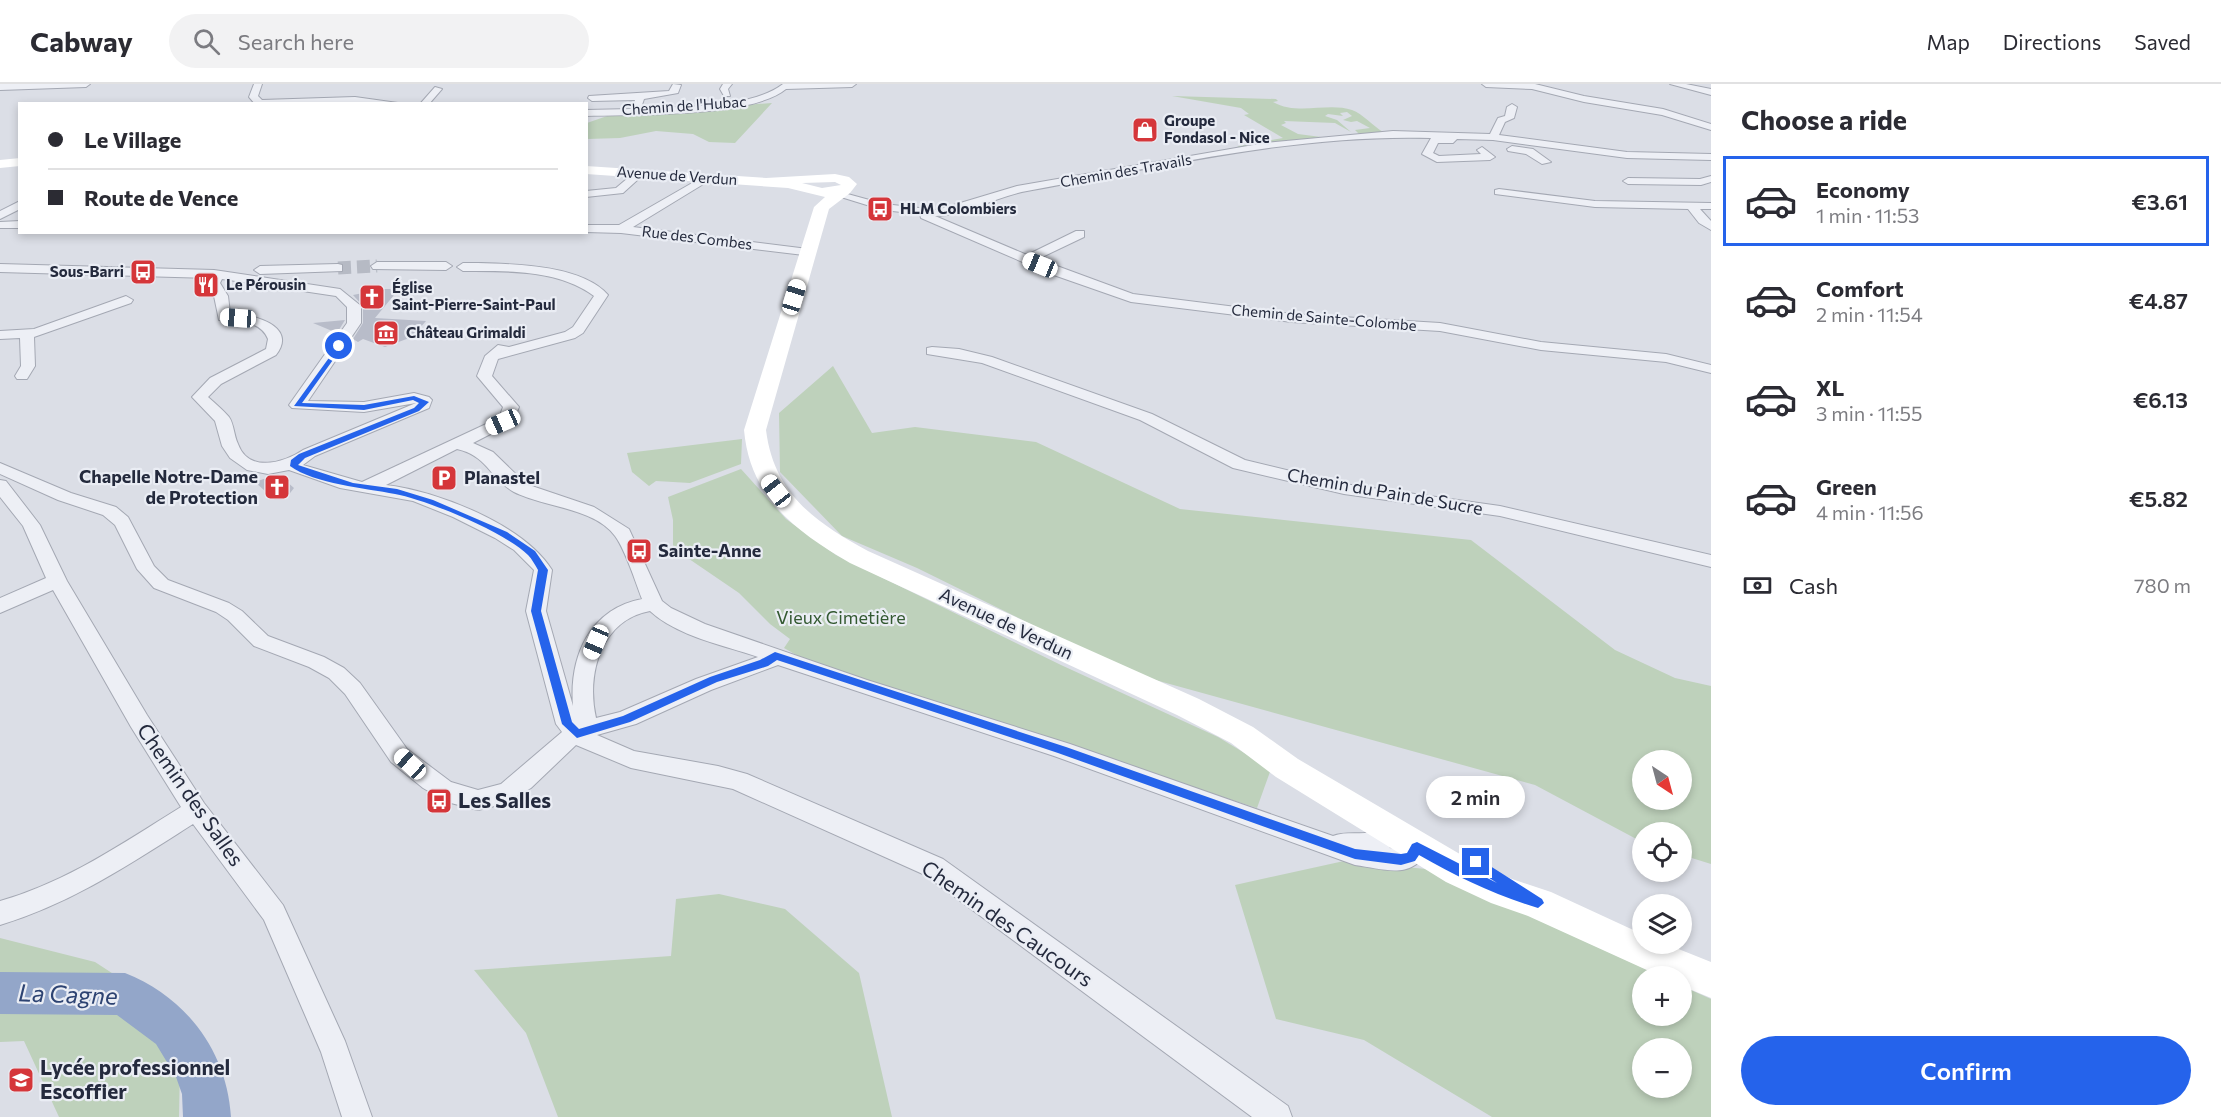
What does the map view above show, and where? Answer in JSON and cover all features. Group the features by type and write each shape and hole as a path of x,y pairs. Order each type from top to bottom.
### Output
{"main road":[{"path":"0,158 18,161"},
{"path":"0,164 18,161"},
{"name":"Avenue de Verdun","path":"588,170 768,182 829,194 808,253 755,430 759,461 767,480 785,503 814,530 859,557 1188,707 1242,735 1287,768 1458,871 1512,889"},
{"path":"1242,735 1290,757 1361,796 1512,889 1617,941 1711,980"}],"street":[{"path":"0,87 86,84"},
{"path":"258,84 254,100 261,102"},
{"path":"667,84 688,84"},
{"name":"Chemin de l'Hubac","path":"588,113 739,104 767,99 785,88 852,84"},
{"path":"1486,84 1528,85 1663,112 1711,127"},
{"path":"1674,84 1711,92"},
{"name":"Chemin de l'Hubac","path":"592,98 640,97 671,93 678,85"},
{"path":"426,102 438,88"},
{"path":"777,105 786,94 785,88"},
{"path":"636,110 640,97"},
{"path":"286,102 351,99 381,102"},
{"path":"1493,137 1501,120 1509,118 1512,107"},
{"name":"Chemin des Travails","path":"829,194 871,204 924,213 938,213 1017,189 1284,143 1393,134 1471,135 1627,155"},
{"name":"Chemin des Travails","path":"1471,135 1467,139 1435,140 1428,154 1437,159 1490,157 1482,150"},
{"name":"Chemin des Travails","path":"1526,141 1498,146 1529,151 1546,162"},
{"name":"Chemin des Travails","path":"1569,158 1627,155 1711,157"},
{"path":"1711,162 1706,163 1711,169"},
{"path":"588,194 619,191 639,174"},
{"path":"621,229 706,178"},
{"path":"1628,182 1701,182 1711,179"},
{"path":"1499,192 1595,204 1711,206"},
{"path":"829,194 841,201 871,204"},
{"path":"0,216 18,205"},
{"path":"1691,205 1703,221 1711,226"},
{"name":"Chemin de Sainte-Colombe","path":"924,213 925,216 948,223 1027,260 1113,293 1148,301 1292,318 1440,327 1541,346 1666,358 1711,369"},
{"name":"Chemin de Sainte-Colombe","path":"938,213 948,223"},
{"path":"0,225 18,224"},
{"name":"Rue des Combes","path":"588,228 621,229 808,253"},
{"path":"1027,260 1080,234"},
{"path":"137,273 146,265 235,267 272,271 338,268"},
{"path":"377,266 446,266"},
{"path":"463,267 543,272 578,282 601,295 578,330 570,335 492,356"},
{"path":"0,268 214,274 340,293 355,310 354,323 297,405 364,407 414,398 424,400 424,405 309,453 293,464 268,469 253,466 236,455 230,446 223,420 200,397 207,387 270,353 276,342 274,335 264,323 253,318 224,317 221,296 214,283 218,277 214,274"},
{"path":"0,335 27,335 126,300"},
{"path":"22,376 28,366 27,335"},
{"path":"293,464 296,468 327,479 364,487 396,483 436,452 459,445 503,422 509,416 510,405 485,378 492,356 498,350 524,339"},
{"name":"Chemin du Pain de Sucre","path":"932,351 959,353 987,360 1146,417 1239,464 1344,489 1500,511 1711,561"},
{"path":"459,445 479,448 512,483 520,488 591,511 614,524 623,532 654,604 664,613 698,629 1062,750 1355,854 1401,860 1411,857 1406,840 1361,796"},
{"path":"0,468 67,498 113,514 122,523 149,574 159,583 223,608 232,613 259,640 308,657 344,679 360,698 393,748 452,795 482,800 511,789 531,775 562,743 582,731 626,719 714,680 764,663 775,656"},
{"path":"396,483 504,534 532,553 539,561 543,570 536,611 567,724 582,731"},
{"name":"Chemin des Salles","path":"0,485 31,525 57,581 139,721 196,810 274,913 336,1051 357,1117"},
{"path":"0,606 57,581"},
{"path":"582,731 583,713 580,689 585,667 596,642 611,620 623,612 654,604"},
{"name":"Chemin des Caucours","path":"582,731 631,759 718,774 739,781 934,867 1277,1117"},
{"path":"0,913 20,908 65,889 196,810"}],"green space":[{"path":"1172,96 1276,99 1278,101 1273,102 1292,108 1342,108 1356,112 1383,132 1359,134 1355,130 1370,128 1357,121 1343,120 1352,116 1347,112 1340,113 1343,116 1328,114 1325,116 1337,120 1351,132 1335,123 1284,121 1286,123 1281,125 1298,134 1321,137 1233,149 1283,138 1244,115 1249,114 1241,108"},
{"path":"772,103 735,143 709,142 693,134 656,131 620,138 588,139 588,123 610,115"},
{"path":"833,366 872,433 915,427 1036,442 1180,509 1471,540 1615,650 1675,678 1711,686 1711,864 1692,858 1692,822 1632,822 1632,837 1535,785 1130,673 917,568 842,536 780,472 779,413"},
{"path":"742,439 741,464 690,483 656,481 649,486 632,472 627,453"},
{"name":"Vieux Cimetière","path":"741,469 786,519 836,555 1061,665 1218,737 1271,769 1257,808 812,664 784,648 790,639 770,624 739,593 673,548 673,520 668,497"},
{"path":"1344,861 1426,869 1639,966 1632,966 1632,1026 1692,1026 1692,990 1711,999 1711,1117 1492,1117 1364,1040 1276,1019 1235,885"},
{"path":"719,894 785,909 859,973 892,1117 558,1117 526,1033 474,970 671,956 676,899"},
{"path":"0,938 95,962 181,1018 179,1117 59,1117 24,1041 0,1042"}],"building":[{"path":"362,289 399,289 375,318 426,321 412,337 385,347 363,339 358,342 353,339 363,323 363,306 353,295 363,293"},
{"path":"345,320 337,333 313,323"},
{"name":"Chapelle Notre-Dame de Protection","path":"278,474 294,488 287,497 275,500 255,482"}],"waterway":[{"name":"La Cagne","path":"0,993 125,994 172,1028 195,1064 206,1094 207,1117"}],"tunnel":[{"path":"338,268 377,266"}],"place":[{"name":"Groupe Fondasol - Nice","path":"1145,130"},
{"name":"HLM Colombiers","path":"880,209"},
{"name":"Sous-Barri","path":"143,272"},
{"name":"Le Pérousin","path":"206,285"},
{"name":"Église Saint-Pierre-Saint-Paul","path":"372,297"},
{"name":"Château Grimaldi","path":"386,333"},
{"name":"Planastel","path":"444,478"},
{"name":"Chapelle Notre-Dame de Protection","path":"277,487"},
{"name":"Sainte-Anne","path":"639,551"},
{"name":"Les Salles","path":"439,801"},
{"name":"Lycée professionnel Escoffier","path":"21,1080"}],"route":[{"path":"339,346 297,405 339,408 375,407 414,398 424,400 424,405 302,456 296,459 294,466 311,474 352,486 397,491 430,501 504,534 532,553 543,570 536,611 567,724 577,734 626,719 714,680 764,663 775,656 1062,750 1280,825 1355,854 1401,860 1411,857 1417,848 1458,871 1504,892 1538,903 1476,862"}]}
